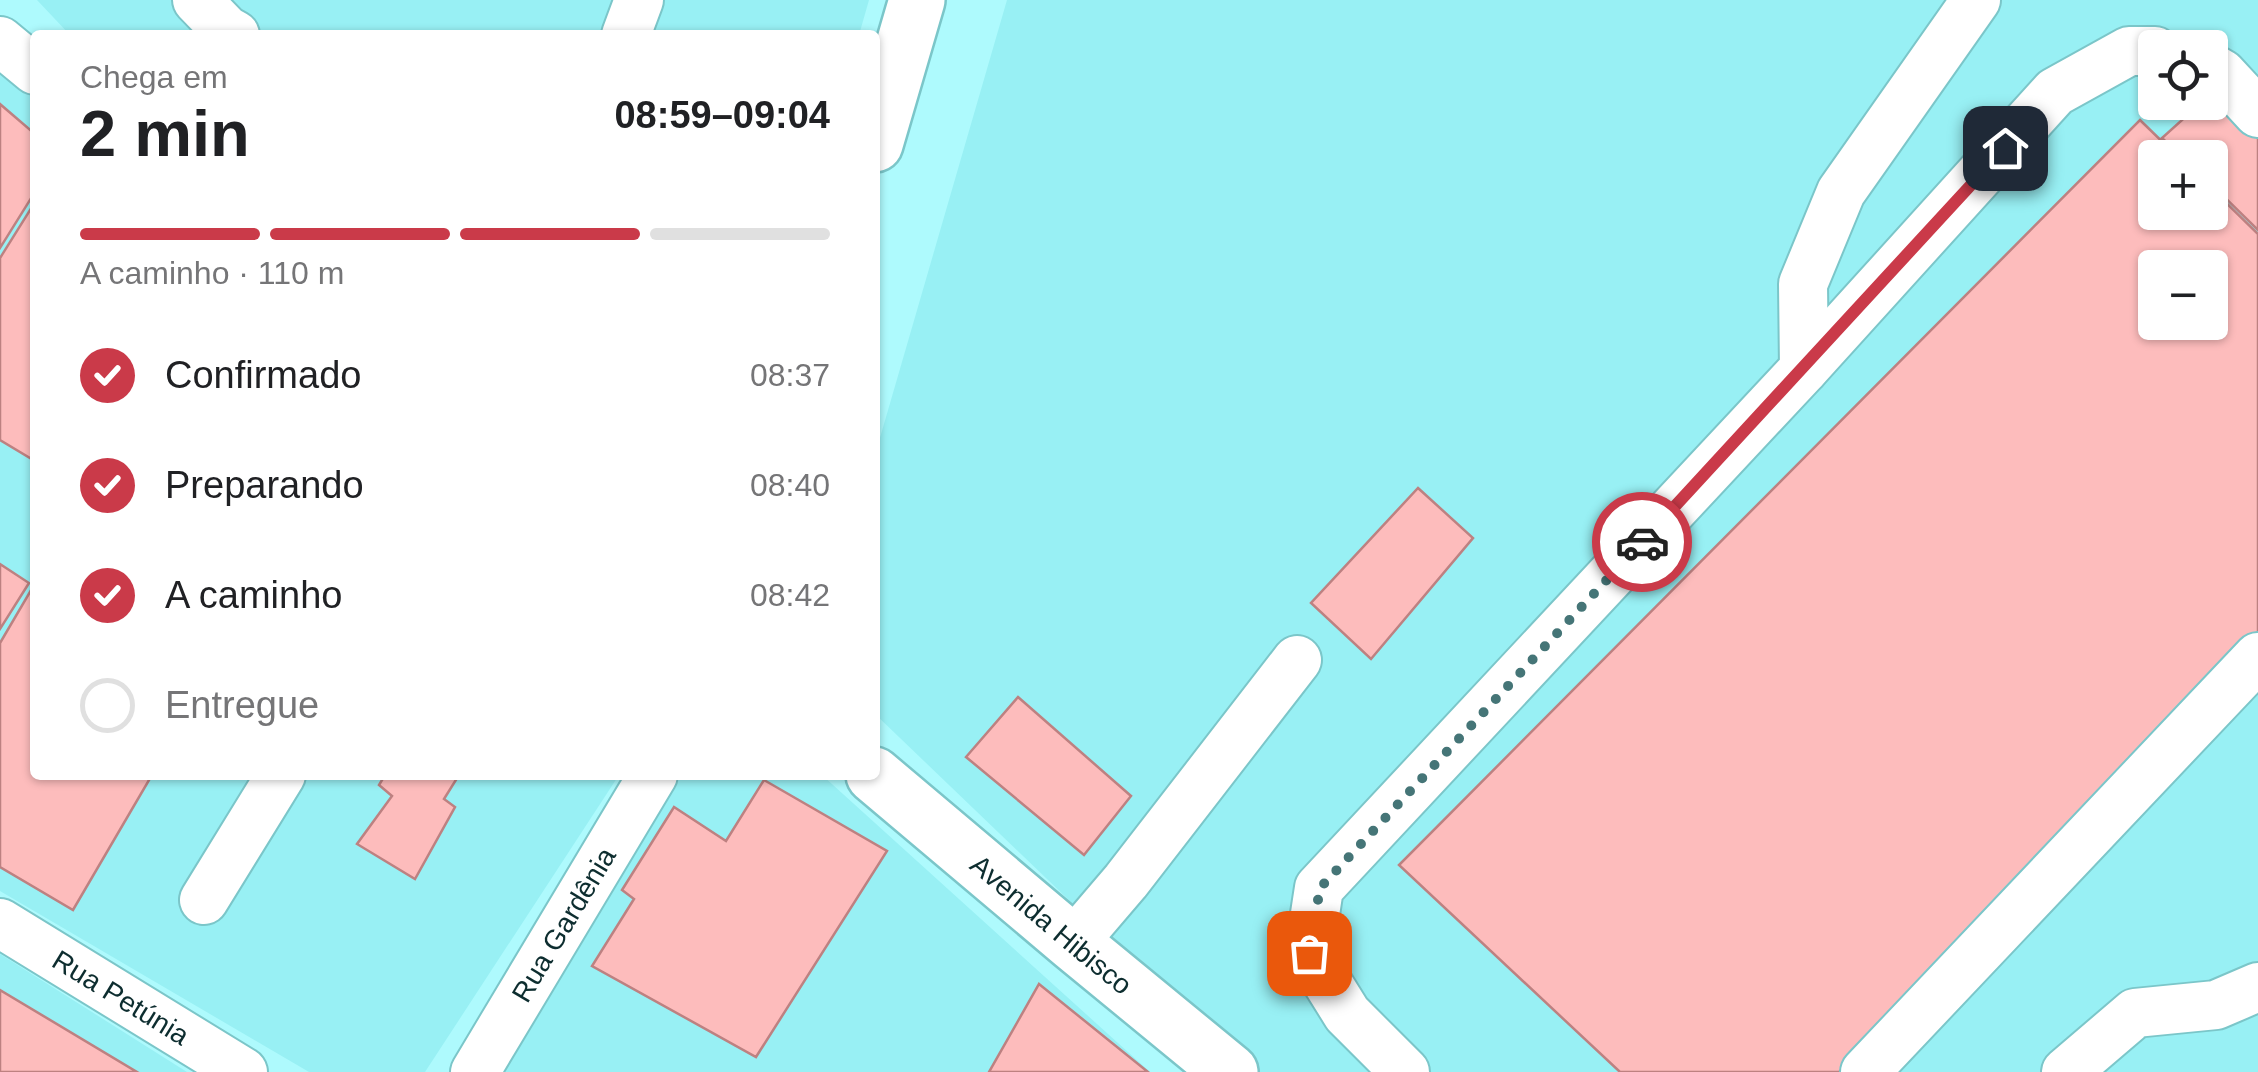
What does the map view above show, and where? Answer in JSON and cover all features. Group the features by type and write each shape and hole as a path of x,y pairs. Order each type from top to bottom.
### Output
{"main road":[{"path":"880,127 917,0"},
{"name":"Avenida Hibisco","path":"880,780 1230,1072"}],"street":[{"path":"197,0 226,30"},
{"path":"1804,369 1803,284 1841,192 1976,0"},
{"path":"0,40 30,66"},
{"path":"1405,1072 1347,1014 1309,953 1320,888 1804,369 2055,92 2129,51 2138,51"},
{"path":"2228,80 2258,113"},
{"path":"1864,1072 2258,657"},
{"path":"1073,944 1297,660"},
{"path":"204,900 277,780"},
{"name":"Rua Gardênia","path":"475,1072 650,780"},
{"name":"Rua Petúnia","path":"0,923 243,1072"},
{"path":"2066,1072 2135,1013 2216,1004 2258,987"}],"shaded area":[{"path":"37,0 869,0 860,30 65,30"},
{"path":"1007,0 2258,0 2258,1072 1248,1072 880,719 880,438"},
{"path":"0,55 30,82 30,780 616,780 425,1072 309,1072 0,891"},
{"path":"679,780 828,780 1150,1072 503,1072"},
{"path":"0,954 187,1072 0,1072"}],"building":[{"path":"0,104 30,130 30,200 0,248"},
{"path":"2228,107 2258,137 2258,230 2228,201 2228,140 2162,138 2182,120 2228,120"},
{"path":"2140,120 2161,140 2138,140 2138,230 2228,230 2228,205 2258,234 2258,640 1839,1072 1620,1072 1399,865"},
{"path":"30,210 30,458 0,440 0,258"},
{"path":"1418,488 1473,538 1371,659 1311,603"},
{"path":"0,564 29,583 0,629"},
{"path":"30,592 30,780 149,780 73,910 0,867 0,643"},
{"path":"1018,697 1131,796 1084,855 966,757"},
{"path":"382,780 456,780 444,799 455,807 415,879 357,844 392,796 379,785"},
{"path":"764,780 887,851 756,1057 592,966 634,899 622,890 674,807 726,841"},
{"path":"1039,984 1148,1072 989,1072"},
{"path":"0,990 137,1072 0,1072"}],"way so far":[{"path":"1309,953 1320,888 1642,542"}],"route":[{"path":"1642,542 2005,148"}]}
